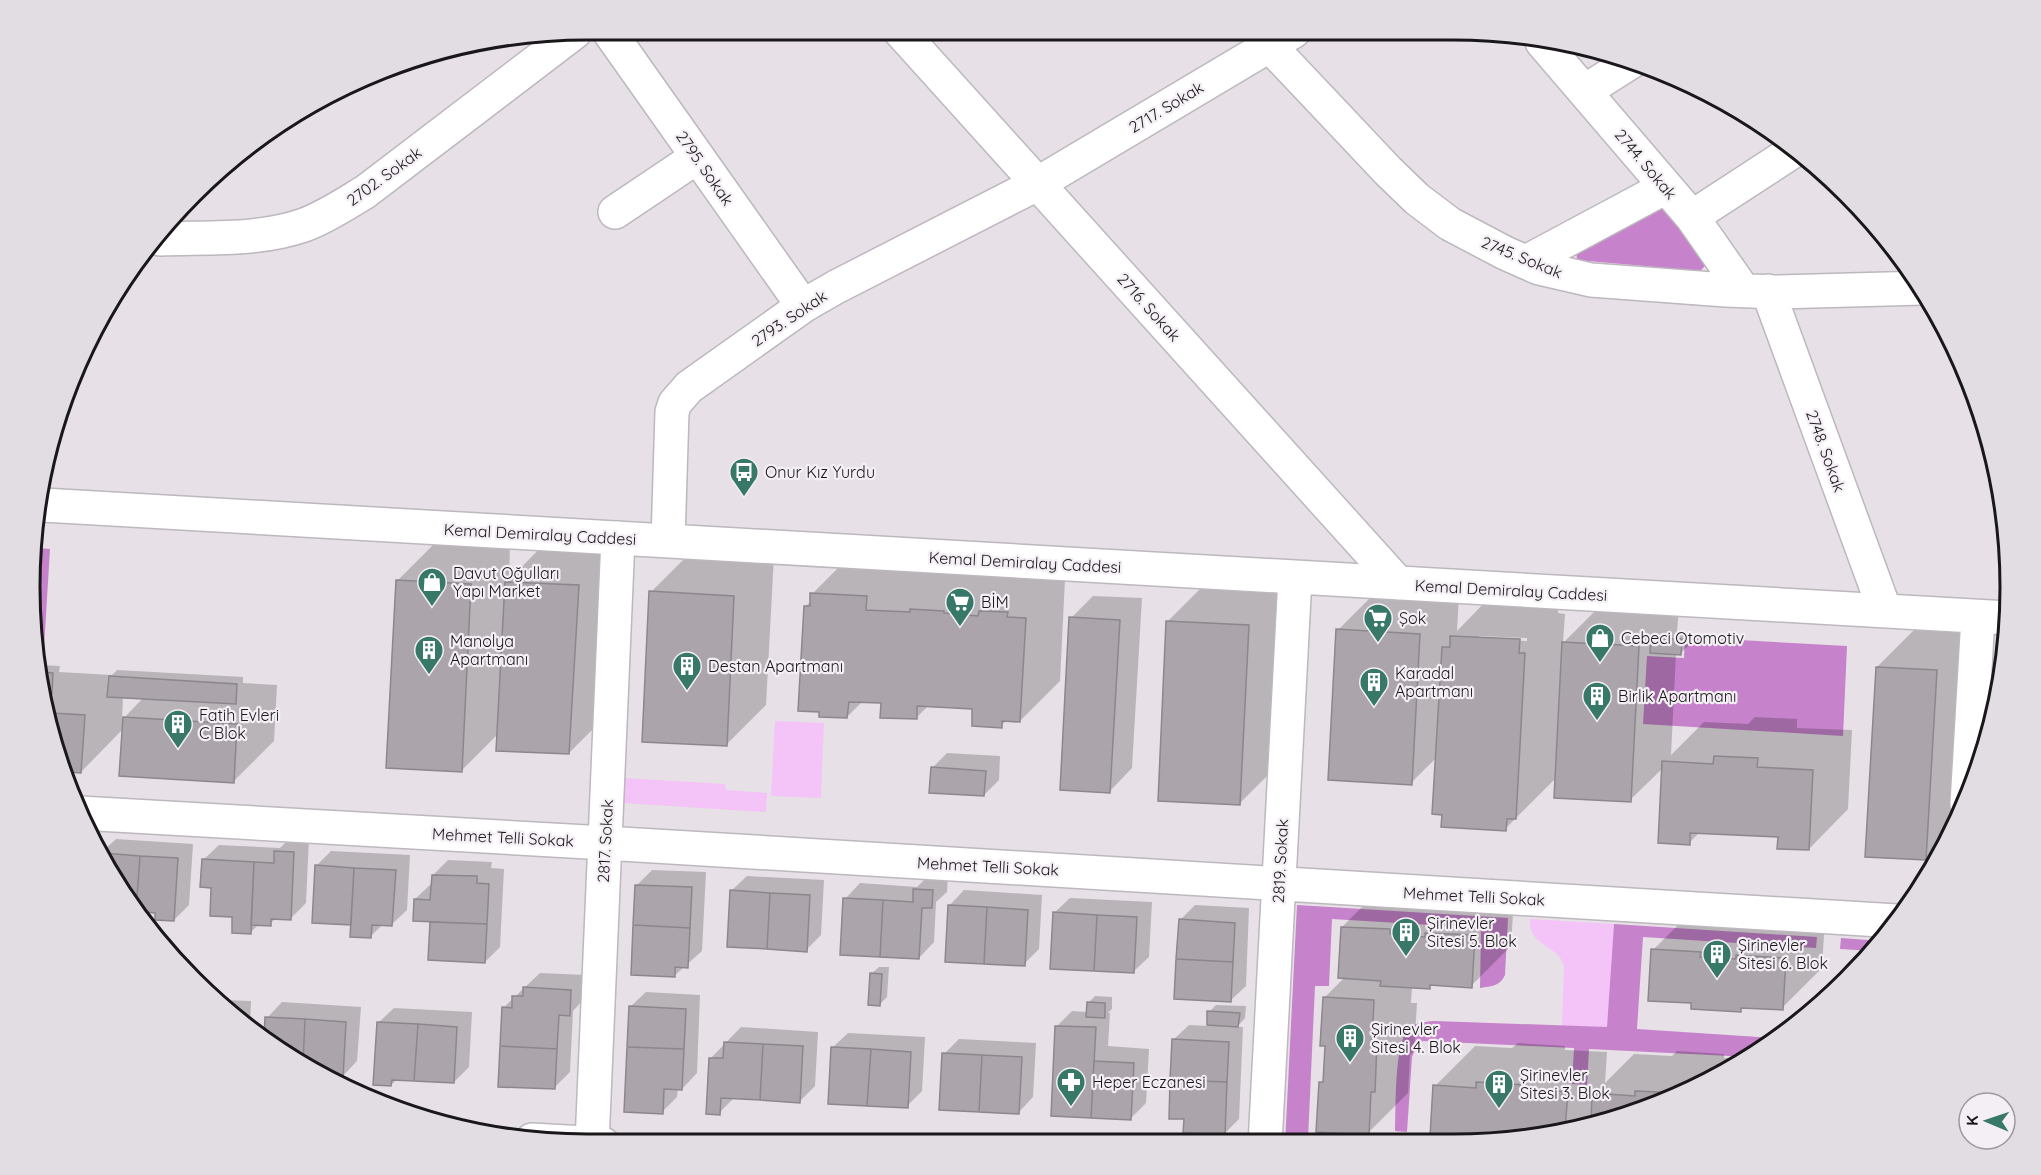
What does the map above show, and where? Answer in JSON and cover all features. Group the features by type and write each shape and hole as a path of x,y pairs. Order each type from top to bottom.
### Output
{"street":[{"name":"2795. Sokak","path":"615,40 803,306"},
{"name":"2716. Sokak","path":"908,40 1398,583"},
{"name":"2717. Sokak","path":"1038,183 1278,40"},
{"name":"2745. Sokak","path":"1283,40 1388,171 1417,199 1450,224 1526,262 1566,275 1592,280 1756,291 1911,288"},
{"name":"2702. Sokak","path":"167,239 271,233 303,225 333,212 365,192 563,41"},
{"name":"2744. Sokak","path":"1548,49 1756,291"},
{"path":"1585,92 1622,68"},
{"path":"1692,217 1787,155"},
{"path":"615,212 697,157"},
{"name":"2793. Sokak","path":"668,541 672,412 675,403 689,387 803,306 1038,183"},
{"path":"1526,262 1666,187"},
{"name":"2748. Sokak","path":"1756,291 1885,611"},
{"name":"Kemal Demiralay Caddesi","path":"47,506 1993,618"},
{"name":"2817. Sokak","path":"592,1134 618,538"},
{"name":"2819. Sokak","path":"1266,1134 1295,578"},
{"path":"1974,754 1993,618"},
{"name":"Mehmet Telli Sokak","path":"90,814 1887,920"}],"shaded area":[{"path":"1665,205 1709,262 1700,271 1577,260 1576,249"},
{"path":"42,548 50,549 44,648 40,588 42,552"},
{"path":"1685,637 1847,646 1843,736 1643,724 1647,656 1684,658"},
{"path":"775,721 824,723 821,798 771,796"},
{"path":"623,778 725,784 726,790 767,793 766,812 621,803"},
{"path":"1297,905 1508,918 1505,975 1498,983 1480,988 1481,928 1332,919 1329,986 1315,986 1308,1134 1286,1134"},
{"path":"1530,919 1614,924 1607,1027 1562,1026 1564,966 1556,953 1538,941 1531,928"},
{"path":"1614,924 1817,937 1816,948 1643,937 1637,1029 1763,1037 1735,1056 1589,1049 1587,1085 1572,1084 1574,1048 1423,1041 1416,1047 1412,1057 1407,1132 1395,1131 1400,1049 1403,1037 1414,1025 1434,1021 1607,1027"},
{"path":"1841,938 1871,940 1863,950 1840,949"}],"building":[{"name":"Manolya Apartmanı","path":"396,580 471,584 462,772 386,768"},
{"path":"505,582 579,585 569,754 496,751"},
{"name":"Destan Apartmanı","path":"649,591 734,596 727,746 642,742"},
{"path":"810,593 867,596 866,610 910,612 910,609 978,616 979,611 1008,612 1007,617 1026,618 1020,722 1002,721 1002,728 972,726 972,709 917,706 917,719 880,718 881,703 849,702 847,718 819,717 819,712 798,711 804,606 810,606"},
{"path":"1069,617 1120,620 1110,793 1060,790"},
{"path":"1166,621 1249,625 1240,805 1158,801"},
{"name":"Karadal Apartmanı","path":"1336,629 1420,634 1412,785 1328,780"},
{"path":"1450,636 1520,639 1519,653 1525,653 1516,819 1507,819 1506,831 1441,827 1442,815 1432,814 1442,647 1450,647"},
{"path":"1651,638 1682,639 1681,655 1650,653"},
{"name":"Birlik Apartmanı","path":"1562,642 1639,646 1631,802 1554,798"},
{"path":"1876,667 1937,670 1926,860 1865,857"},
{"path":"47,672 53,673 51,693"},
{"path":"109,676 237,684 236,704 107,697"},
{"path":"55,713 85,715 81,773 73,772"},
{"name":"Fatih Evleri C Blok","path":"123,717 237,724 234,783 119,776"},
{"path":"1714,756 1758,758 1757,767 1813,770 1809,850 1777,849 1778,837 1690,833 1690,845 1658,843 1662,761 1713,764"},
{"path":"931,767 986,771 984,796 929,793"},
{"path":"274,851 294,852 291,920 271,919 271,926 251,925 254,862 274,863"},
{"path":"110,854 140,856 137,897"},
{"path":"140,856 178,858 174,921 155,920 155,913 148,912 137,897"},
{"path":"202,859 254,862 251,934 232,933 232,917 210,916 211,888 200,887"},
{"path":"315,865 354,868 351,925 312,923"},
{"path":"354,868 396,870 392,926 372,925 371,938 350,937"},
{"path":"432,875 477,876 477,883 489,884 487,924 413,921 414,899 430,900"},
{"path":"635,885 692,887 690,928 633,925"},
{"path":"913,889 933,890 932,908 922,908 919,959 880,957 883,900 913,902"},
{"path":"730,890 770,893 767,949 727,947"},
{"path":"770,893 810,895 807,952 767,949"},
{"path":"843,898 883,900 880,957 840,955"},
{"path":"948,905 987,907 984,964 945,962"},
{"path":"987,907 1028,910 1025,966 984,964"},
{"path":"1053,912 1097,915 1094,971 1050,969"},
{"path":"1097,915 1137,917 1134,973 1094,971"},
{"path":"1179,919 1235,923 1233,962 1176,959"},
{"path":"430,922 487,924 485,963 428,960"},
{"path":"633,925 690,928 688,968 675,967 675,977 631,975"},
{"name":"Şirinevler Sitesi 5. Blok","path":"1341,927 1390,929 1390,934 1425,937 1425,933 1475,935 1472,988 1430,985 1430,989 1380,986 1381,981 1338,978"},
{"name":"Şirinevler Sitesi 6. Blok","path":"1651,949 1701,952 1700,957 1736,959 1736,955 1786,958 1783,1010 1741,1008 1741,1012 1691,1009 1691,1003 1648,1001"},
{"path":"1176,959 1233,962 1231,1002 1174,999"},
{"path":"870,973 882,974 880,1006 868,1005"},
{"path":"523,987 571,990 570,1016 559,1015 557,1049 500,1046 502,1007 512,1008 512,996 523,996"},
{"name":"Şirinevler Sitesi 4. Blok","path":"1323,997 1374,1000 1372,1042 1377,1043 1375,1092 1371,1092 1369,1134 1316,1132 1319,1082 1323,1082 1325,1046 1320,1046"},
{"path":"1087,1002 1105,1003 1105,1018 1086,1017"},
{"path":"629,1006 686,1009 684,1049 627,1047"},
{"path":"1207,1011 1240,1013 1238,1027 1207,1025"},
{"path":"265,1017 305,1019 303,1054 284,1042 264,1028"},
{"path":"305,1019 346,1022 343,1076 303,1054"},
{"path":"377,1022 418,1024 414,1081 392,1080 391,1086 373,1085"},
{"path":"418,1024 457,1027 454,1083 414,1081"},
{"path":"1055,1026 1096,1027 1091,1118 1051,1116"},
{"path":"1172,1039 1229,1042 1227,1082 1170,1080"},
{"path":"724,1042 763,1044 760,1100 721,1098 720,1115 706,1114 709,1058 723,1058"},
{"path":"763,1044 803,1046 800,1103 760,1100"},
{"path":"500,1046 557,1049 555,1089 498,1087"},
{"path":"627,1047 684,1049 682,1090 664,1089 663,1114 624,1112"},
{"path":"831,1047 871,1049 867,1106 828,1104"},
{"path":"871,1049 911,1052 908,1108 867,1106"},
{"path":"942,1053 982,1055 979,1112 939,1110"},
{"path":"982,1055 1022,1057 1019,1114 979,1112"},
{"path":"1094,1061 1134,1063 1131,1120 1091,1118"},
{"path":"1170,1080 1227,1082 1225,1134 1183,1133 1184,1119 1169,1119"},
{"name":"Şirinevler Sitesi 3. Blok","path":"1476,1082 1526,1085 1526,1089 1568,1092 1566,1123 1525,1130 1489,1133 1430,1134 1433,1085 1476,1088"},
{"path":"1635,1091 1665,1092 1591,1117 1592,1093 1635,1096"}],"place":[{"name":"Onur Kız Yurdu","path":"744,498"},
{"name":"Davut Oğulları Yapı Market","path":"432,608"},
{"name":"BİM","path":"960,628"},
{"name":"Şok","path":"1378,644"},
{"name":"Cebeci Otomotiv","path":"1600,664"},
{"name":"Manolya Apartmanı","path":"429,676"},
{"name":"Destan Apartmanı","path":"687,692"},
{"name":"Karadal Apartmanı","path":"1374,708"},
{"name":"Birlik Apartmanı","path":"1597,722"},
{"name":"Fatih Evleri C Blok","path":"178,750"},
{"name":"Şirinevler Sitesi 5. Blok","path":"1406,958"},
{"name":"Şirinevler Sitesi 6. Blok","path":"1717,980"},
{"name":"Şirinevler Sitesi 4. Blok","path":"1350,1064"},
{"name":"Heper Eczanesi","path":"1071,1108"},
{"name":"Şirinevler Sitesi 3. Blok","path":"1499,1110"}]}
